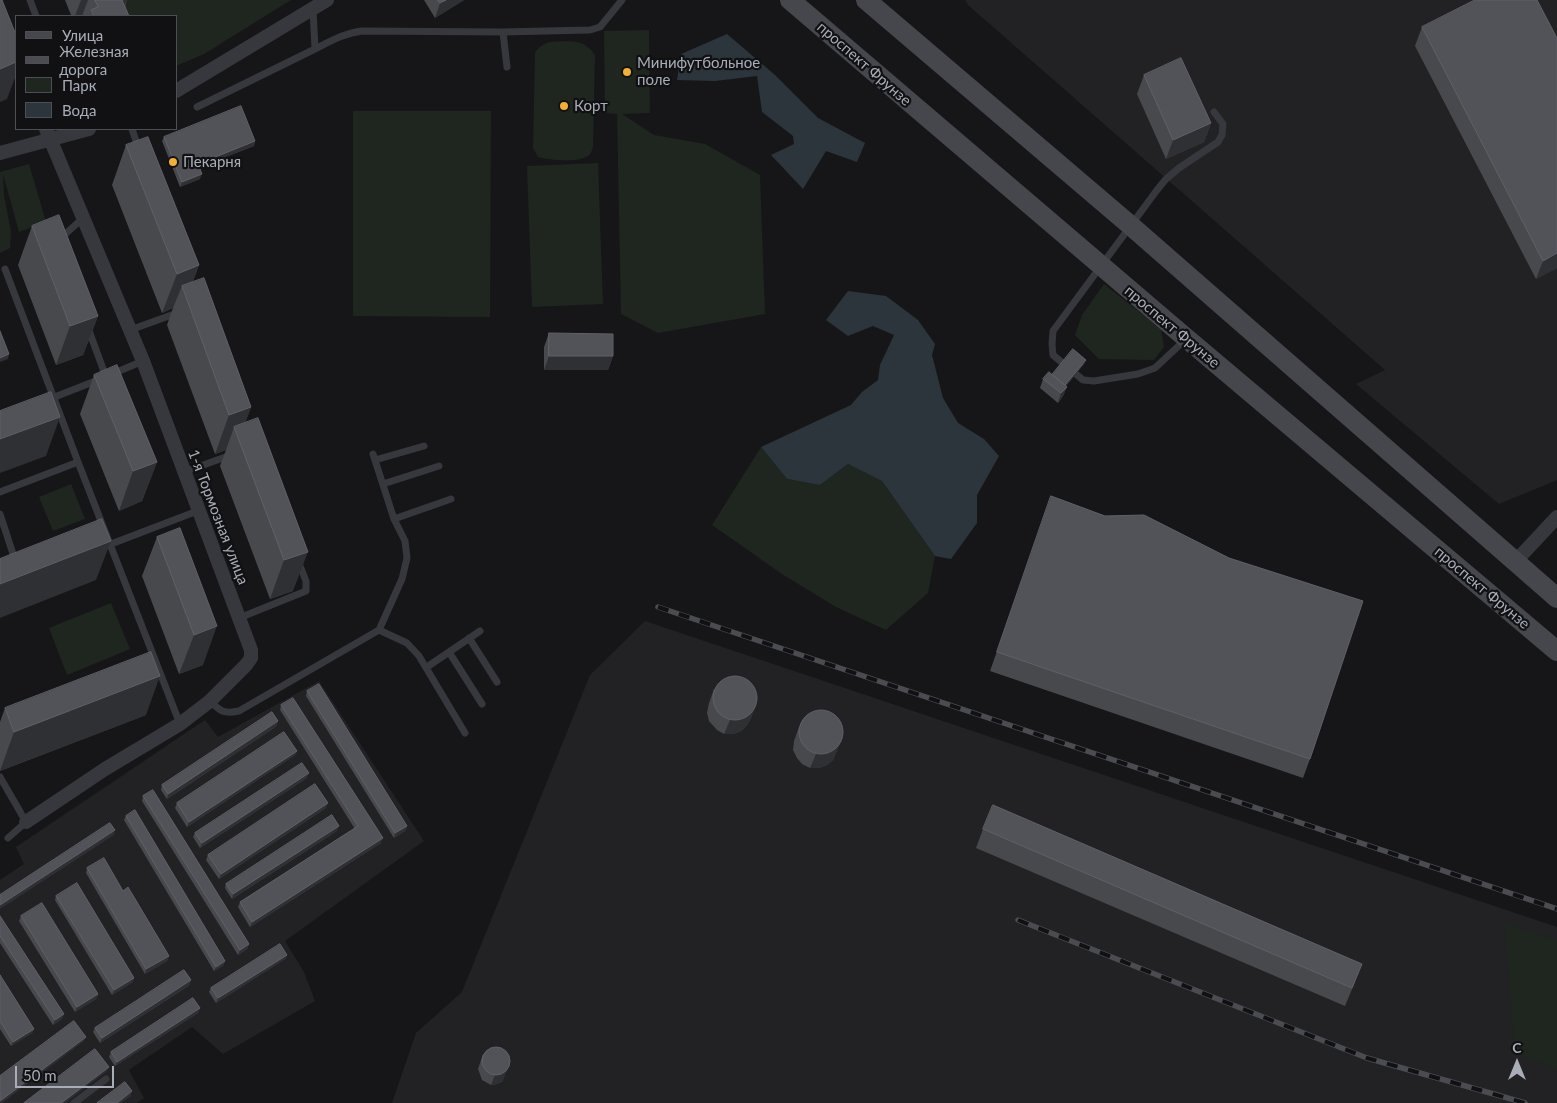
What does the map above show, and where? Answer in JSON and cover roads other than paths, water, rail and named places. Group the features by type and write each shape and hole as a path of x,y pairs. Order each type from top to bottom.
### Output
{"main road":[{"name":"проспект Фрунзе","path":"790,0 1101,266 1557,651"},
{"path":"866,0 1130,226 1557,598"}],"street":[{"path":"178,90 327,0"},
{"path":"0,153 48,134 81,130"},
{"name":"1-я Тормозная улица","path":"26,822 180,724 210,701 251,658 251,650 143,361 48,134"},
{"path":"1515,562 1557,517"}],"lane":[{"path":"30,0 36,15"},
{"path":"197,107 315,48 353,32 590,30 600,27 622,0"},
{"path":"313,9 315,48"},
{"path":"503,32 507,67"},
{"path":"1186,338 1154,368 1138,374 1094,381 1083,380 1052,355 1053,331 1166,179 1218,142 1222,135 1223,124 1214,112"},
{"path":"132,130 142,157"},
{"path":"56,242 84,218"},
{"path":"5,268 180,724"},
{"path":"130,330 190,308"},
{"path":"86,323 106,377"},
{"path":"45,400 143,361"},
{"path":"210,701 219,710 227,713 239,711 379,630 402,580 407,558 405,541 394,519 374,457 424,446"},
{"path":"184,472 235,453"},
{"path":"0,492 78,462"},
{"path":"383,484 439,466"},
{"path":"394,519 451,499"},
{"path":"111,544 200,510"},
{"path":"0,514 17,568"},
{"path":"97,536 106,533"},
{"path":"239,618 306,591 306,581 295,554"},
{"path":"9,571 26,564"},
{"path":"379,630 407,643 419,656 465,732"},
{"path":"427,667 480,631"},
{"path":"469,638 497,682"},
{"path":"449,652 482,704"},
{"path":"147,665 156,662"},
{"path":"0,777 26,822 8,838"},
{"path":"74,1103 106,1079"}],"water":[{"path":"727,34 775,75 818,118 865,143 857,162 826,151 803,189 771,155 794,144 793,136 762,112 757,76 715,81 677,80 681,54"},
{"path":"848,291 886,296 918,320 935,344 932,355 943,398 958,423 984,439 999,456 977,495 977,523 951,559 935,556 882,481 848,464 820,485 787,479 761,447 851,405 862,392 878,380 880,365 894,335 873,326 848,336 826,320"}],"railway":[{"path":"658,607 1557,909"},
{"path":"1018,920 1367,1058 1525,1103"}],"place":[{"name":"Минифутбольное поле","path":"627,72"},
{"name":"Корт","path":"564,106"},
{"name":"Пекарня","path":"173,162"}]}
